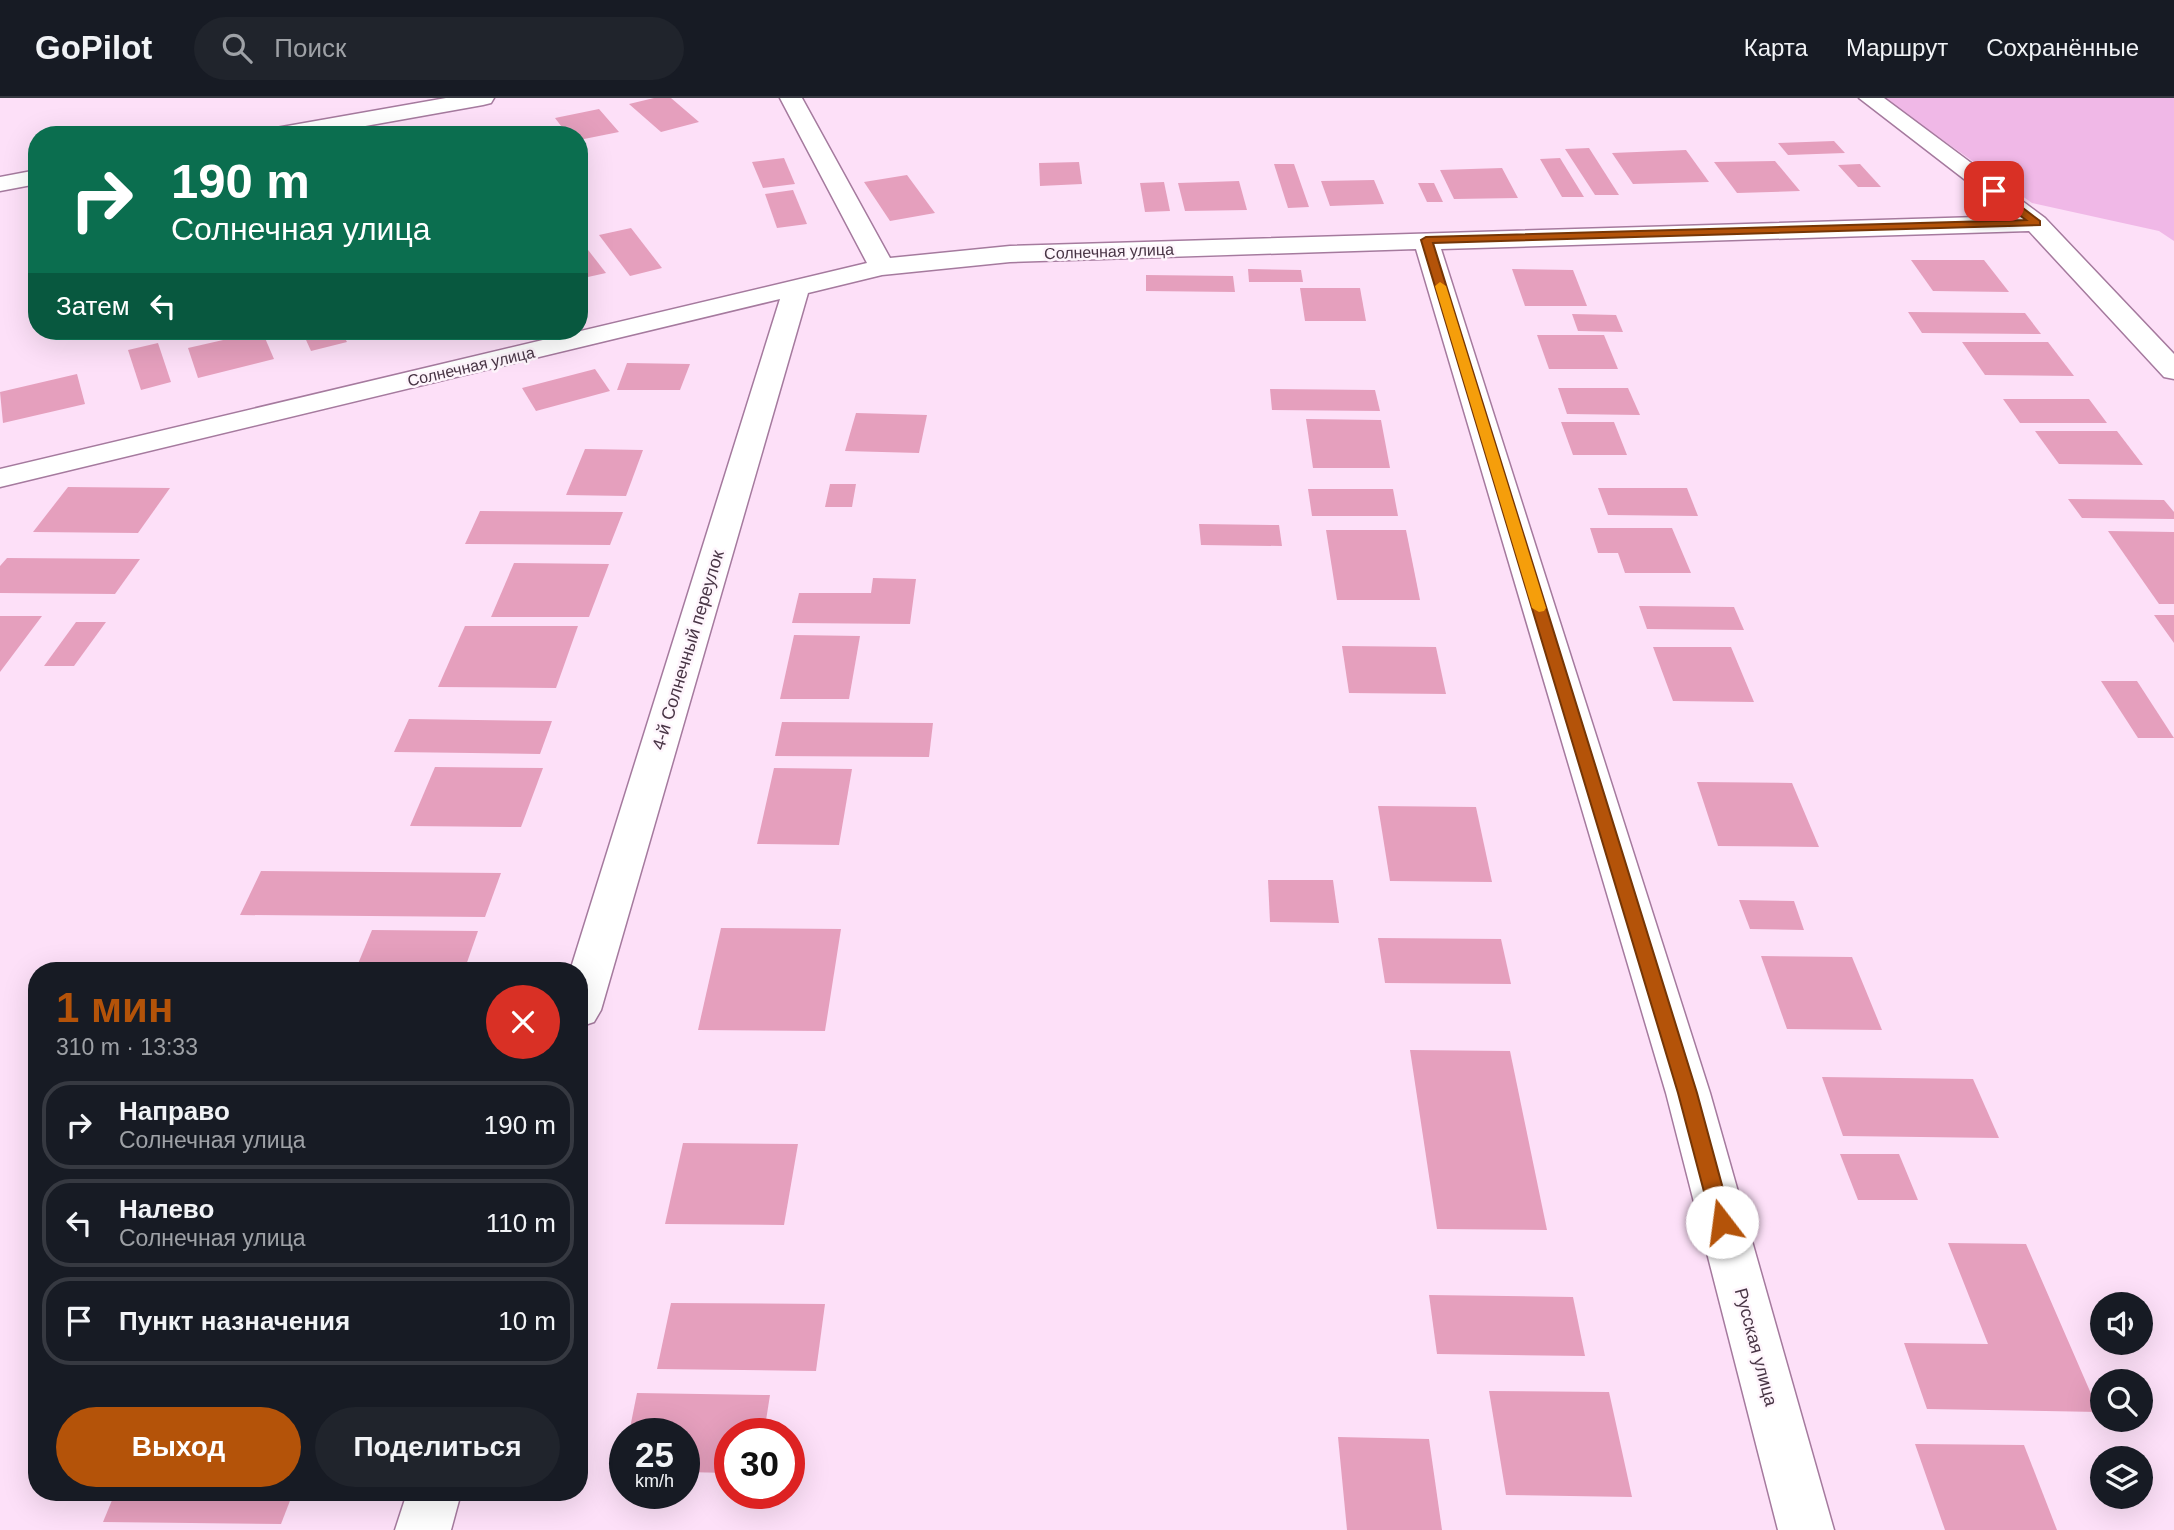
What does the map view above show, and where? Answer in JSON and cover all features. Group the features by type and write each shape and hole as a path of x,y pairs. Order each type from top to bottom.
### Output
{"street":[{"path":"327,126 484,98"},
{"path":"791,98 882,267"},
{"path":"1870,98 2036,223 2174,371"},
{"path":"0,184 28,179"},
{"name":"Солнечная улица","path":"588,338 882,267 1010,254 2036,223"},
{"name":"Русская улица","path":"1426,240 1688,1093 1806,1530"},
{"name":"4-й Солнечный переулок","path":"588,980 796,289"},
{"name":"Солнечная улица","path":"0,478 581,340"},
{"path":"423,1530 432,1501"}],"shaded area":[{"path":"1883,98 2174,98 2174,241 2159,231 2032,203"}],"building":[{"path":"654,98 671,98 699,122 661,132 629,104"},
{"path":"599,109 619,132 588,138 588,126 561,126 555,118"},
{"path":"1834,141 1845,153 1788,155 1778,143"},
{"path":"1589,148 1619,195 1595,195 1565,149"},
{"path":"1686,150 1709,182 1633,184 1612,153"},
{"path":"784,158 795,184 763,188 752,162"},
{"path":"1560,158 1584,197 1562,197 1540,159"},
{"path":"1775,161 1800,191 1737,193 1714,162"},
{"path":"1079,162 1082,184 1040,186 1039,163"},
{"path":"1274,164 1294,164 1309,207 1288,208"},
{"path":"1860,164 1881,187 1858,187 1838,165"},
{"path":"1502,168 1518,198 1454,199 1440,170"},
{"path":"907,175 935,213 890,221 864,182"},
{"path":"1374,180 1384,204 1330,206 1321,181"},
{"path":"1239,181 1247,210 1185,211 1178,183"},
{"path":"1164,182 1170,211 1145,212 1140,183"},
{"path":"1418,183 1434,183 1443,202 1427,202"},
{"path":"793,190 807,224 777,228 765,194"},
{"path":"631,228 662,268 630,276 599,235"},
{"path":"588,250 606,273 588,277"},
{"path":"1911,260 1984,260 2009,292 1933,291"},
{"path":"1248,269 1301,270 1303,282 1249,282"},
{"path":"1512,269 1573,270 1587,306 1525,306"},
{"path":"1146,275 1233,276 1235,292 1146,291"},
{"path":"1300,288 1360,288 1366,321 1305,321"},
{"path":"1908,312 2025,313 2041,334 1922,333"},
{"path":"1572,314 1616,315 1623,332 1578,331"},
{"path":"1537,335 1604,335 1618,369 1549,369"},
{"path":"223,340 266,340 274,359 198,378 188,348"},
{"path":"306,340 347,342 311,351"},
{"path":"1962,342 2048,342 2074,376 1985,375"},
{"path":"158,343 171,382 141,390 128,350"},
{"path":"627,363 690,364 680,390 617,390"},
{"path":"595,369 610,391 536,411 522,388"},
{"path":"77,374 85,404 3,423 0,392"},
{"path":"1558,388 1628,388 1640,415 1567,414"},
{"path":"1270,389 1375,390 1380,411 1272,410"},
{"path":"2003,399 2089,399 2107,423 2020,423"},
{"path":"856,413 927,415 919,453 845,451"},
{"path":"1306,419 1381,420 1390,468 1313,468"},
{"path":"1561,422 1614,422 1627,455 1573,455"},
{"path":"2035,431 2117,431 2143,465 2059,464"},
{"path":"585,449 643,450 626,496 566,495"},
{"path":"830,484 856,484 852,507 825,507"},
{"path":"68,487 170,488 138,533 33,532"},
{"path":"1598,488 1687,488 1698,516 1608,515"},
{"path":"1308,489 1393,489 1398,516 1312,516"},
{"path":"2068,499 2164,500 2174,512 2174,519 2082,518"},
{"path":"480,511 623,512 610,545 465,544"},
{"path":"1199,524 1279,525 1282,546 1201,545"},
{"path":"1590,528 1672,528 1691,573 1625,573 1618,553 1598,553"},
{"path":"1326,530 1406,530 1420,600 1337,600"},
{"path":"2108,531 2174,532 2174,604 2159,604"},
{"path":"7,558 140,559 115,594 0,593 0,566"},
{"path":"514,563 609,564 589,617 491,617"},
{"path":"873,578 916,579 910,624 792,623 799,593 871,593"},
{"path":"1639,606 1734,607 1744,630 1647,629"},
{"path":"2154,615 2174,615 2174,643"},
{"path":"0,616 42,616 0,672"},
{"path":"76,622 106,622 74,666 44,666"},
{"path":"465,626 578,626 556,688 438,687"},
{"path":"794,635 860,636 849,699 780,699"},
{"path":"1342,646 1436,647 1446,694 1349,693"},
{"path":"1653,647 1731,647 1754,702 1673,701"},
{"path":"2101,681 2137,681 2174,738 2138,738"},
{"path":"409,719 552,721 540,754 394,752"},
{"path":"782,722 933,723 929,757 775,756"},
{"path":"435,767 543,768 521,827 410,826"},
{"path":"774,768 852,769 839,845 757,844"},
{"path":"1697,782 1792,783 1819,847 1718,846"},
{"path":"1378,806 1476,807 1492,882 1390,881"},
{"path":"261,871 501,873 485,917 240,915"},
{"path":"1268,880 1333,880 1339,923 1270,922"},
{"path":"1739,900 1794,901 1804,930 1750,929"},
{"path":"721,928 841,929 825,1031 698,1030"},
{"path":"372,930 478,931 467,962 359,962"},
{"path":"1378,938 1501,939 1511,984 1385,983"},
{"path":"1761,956 1852,957 1882,1030 1787,1029"},
{"path":"1410,1050 1510,1051 1547,1230 1437,1229"},
{"path":"1822,1077 1973,1079 1999,1138 1843,1136"},
{"path":"683,1143 798,1144 784,1225 665,1224"},
{"path":"1840,1154 1899,1154 1918,1200 1858,1200"},
{"path":"1948,1243 2026,1244 2090,1391 2090,1412 1927,1409 1904,1343 1988,1344"},
{"path":"1429,1295 1573,1297 1585,1356 1437,1354"},
{"path":"671,1303 825,1304 816,1371 657,1369"},
{"path":"1489,1391 1609,1392 1632,1497 1506,1495"},
{"path":"637,1393 770,1395 766,1418 714,1418 714,1473 700,1472 700,1418 632,1418"},
{"path":"1338,1437 1429,1439 1442,1530 1347,1530"},
{"path":"1915,1444 2024,1445 2057,1530 1945,1530"},
{"path":"112,1501 290,1501 281,1524 103,1522"}],"slow traffic":[{"path":"1440,286 1539,608"}],"route":[{"path":"1722,1222 1688,1093 1426,240 2036,223 1994,191"}]}
